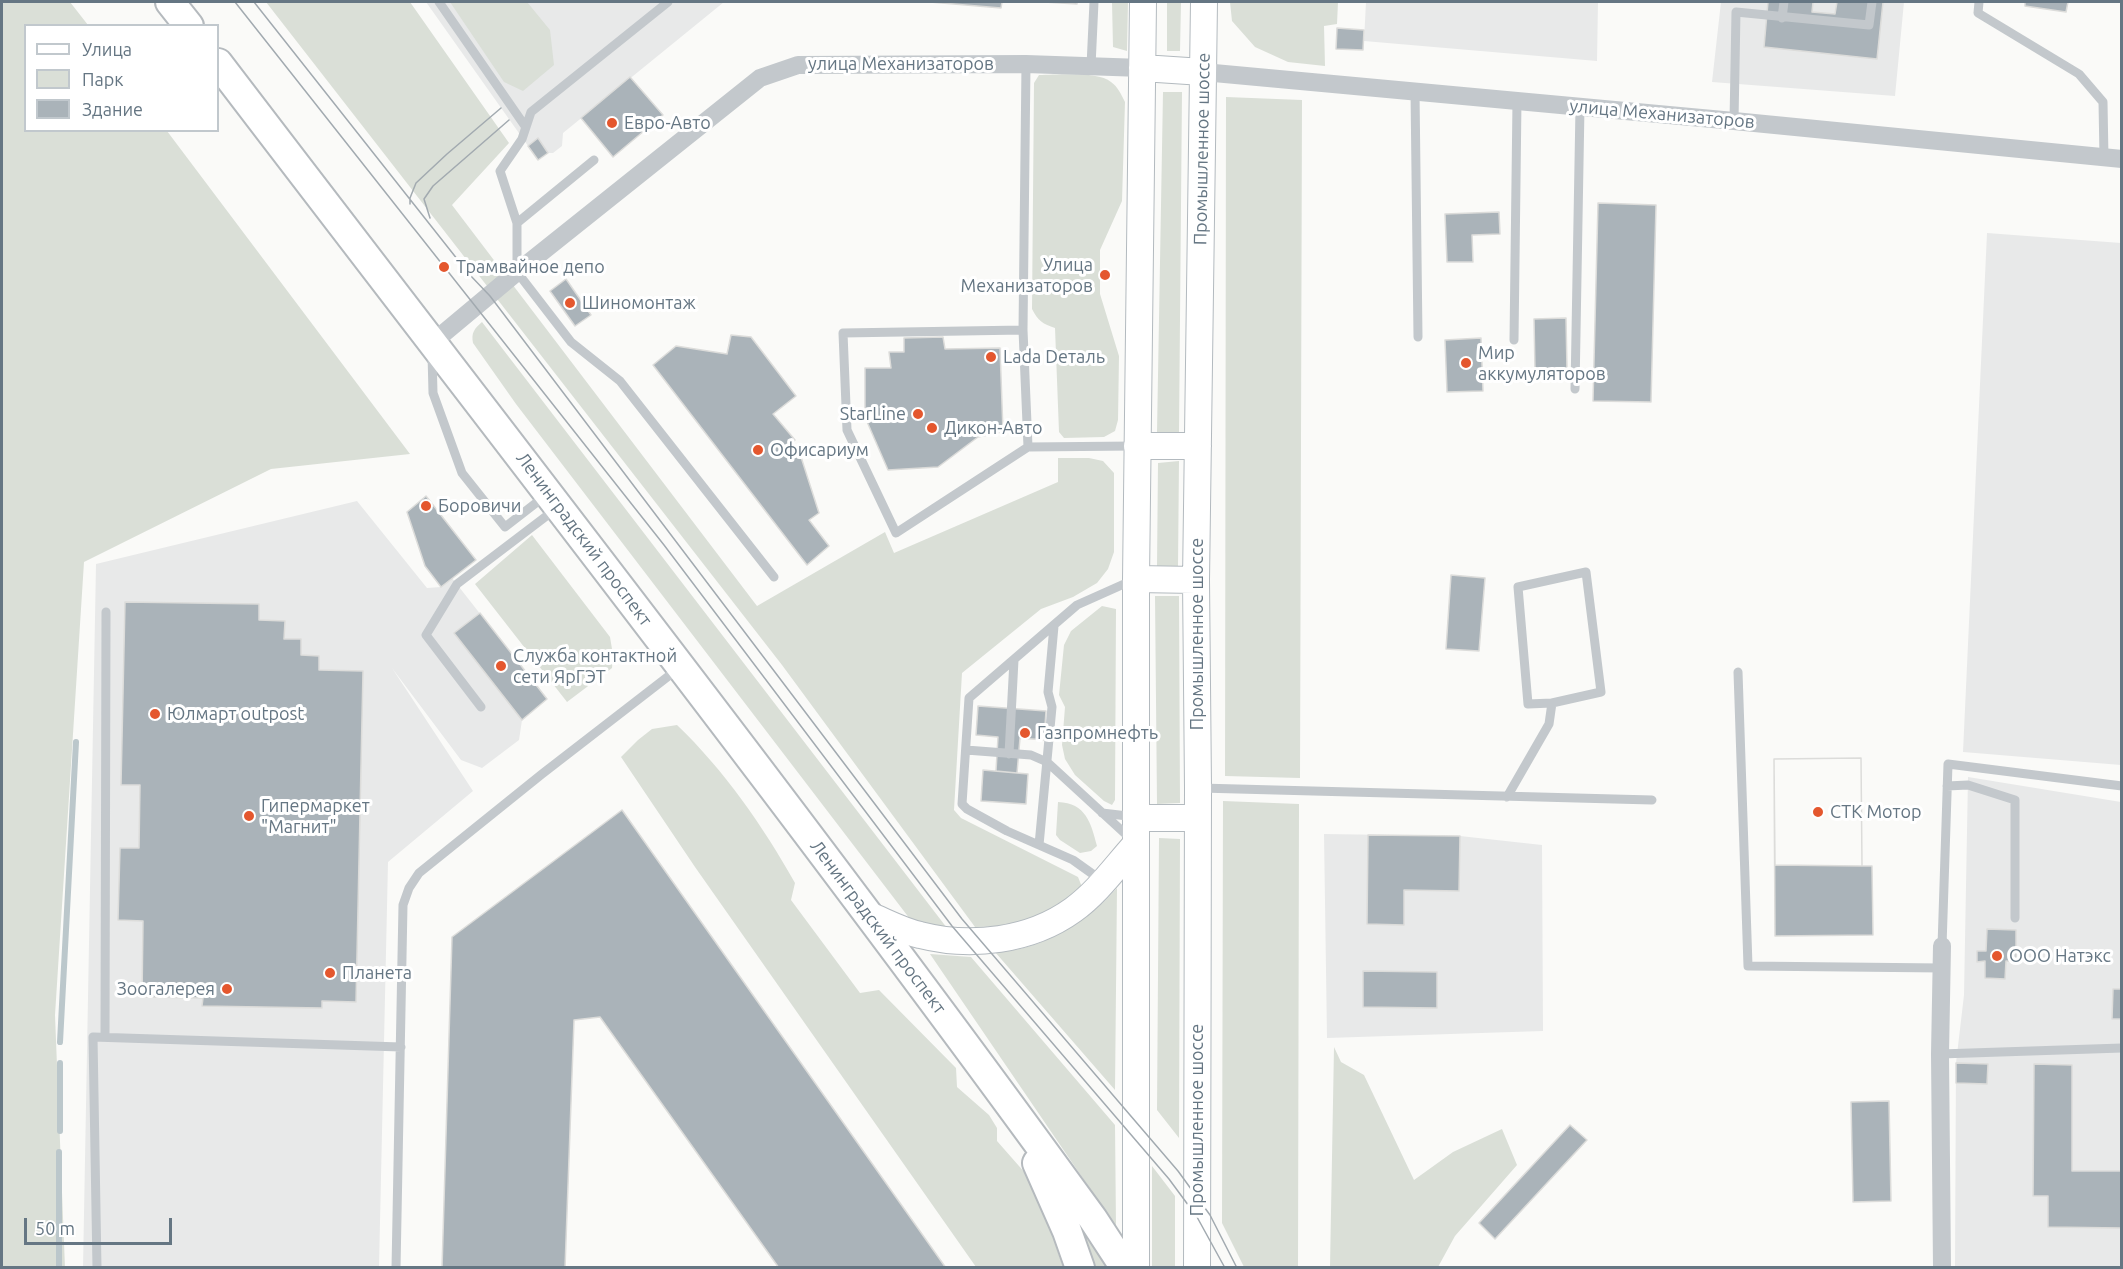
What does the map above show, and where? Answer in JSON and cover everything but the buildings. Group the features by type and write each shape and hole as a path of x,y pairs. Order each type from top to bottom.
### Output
{"main road":[{"path":"170,2 187,24"},
{"path":"1136,1268 1136,579 1143,2"},
{"name":"Промышленное шоссе","path":"1197,1268 1196,580 1204,2"},
{"name":"Ленинградский проспект","path":"219,64 554,500 969,1047 1093,1219 1125,1268"},
{"path":"1142,68 1203,72"},
{"path":"1137,446 1198,446"},
{"path":"1136,579 1196,580"},
{"path":"1137,818 1197,818"},
{"path":"869,915 919,935 959,941 992,940 1019,935 1058,920 1088,897 1136,844"},
{"name":"Ленинградский проспект","path":"969,1047 1044,1175 1080,1268"}],"street":[{"name":"улица Механизаторов","path":"432,343 517,272 760,78 798,65 1026,64 1142,68"},
{"name":"улица Механизаторов","path":"1203,72 2113,158"},
{"path":"1942,946 1940,1054 1942,1268"}],"lane":[{"path":"438,2 525,126"},
{"path":"668,2 531,112 522,139 500,171 517,223 517,272 571,342 620,381 774,577"},
{"path":"1091,66 1094,2"},
{"path":"1782,18 1784,2"},
{"path":"1734,121 1736,12 1869,25 1872,2"},
{"path":"1979,2 1978,13 2079,75 2103,102 2113,158"},
{"path":"1026,64 1023,330 1028,447"},
{"path":"1415,91 1418,337"},
{"path":"1514,340 1516,101"},
{"path":"1575,389 1580,106"},
{"path":"517,223 594,160"},
{"path":"1023,330 843,333 847,430 896,533 1028,447 1137,446"},
{"path":"432,343 433,393 462,473 506,527 554,500"},
{"path":"481,707 426,635 457,584 554,500"},
{"path":"1586,572 1601,692 1552,703 1528,704 1518,587 1586,572"},
{"path":"1103,882 1073,860 967,809 962,804 969,698 1077,605 1136,579"},
{"path":"105,1037 106,612"},
{"path":"1039,845 1052,708 1048,692 1054,626"},
{"path":"1009,754 1014,660"},
{"path":"396,1268 403,905 409,888 419,873 542,774 681,667"},
{"path":"1738,672 1748,966 1942,968"},
{"path":"1507,797 1549,724 1552,703"},
{"path":"966,750 1031,755 1047,762 1136,844"},
{"path":"1942,946 1948,764 2121,786"},
{"path":"1947,786 1968,785 2015,800 2015,918"},
{"path":"1198,788 1652,800"},
{"path":"1102,813 1137,818"},
{"path":"97,1268 93,1037 401,1047"},
{"path":"1940,1054 2121,1048"}],"shaded area":[{"path":"426,2 724,2 563,133 562,146 538,160"},
{"path":"1366,2 1598,2 1597,61 1364,41"},
{"path":"1721,2 1904,2 1895,96 1712,82"},
{"path":"1987,233 2121,243 2121,765 1963,752"},
{"name":"Гипермаркет \"Магнит\"","path":"357,501 427,588 441,587 452,578 547,699 522,720 519,740 482,768 461,760 392,668 473,791 388,862 379,1267 83,1268 96,564"},
{"path":"1968,777 2121,802 2121,1267 1955,1268 1956,1063 1964,995"},
{"path":"1324,834 1460,836 1542,845 1543,1031 1327,1038"}],"green space":[{"path":"2,2 70,2 87,24 24,24 24,132 168,132 410,454 271,469 84,562 55,1015 65,1268 2,1267"},
{"path":"266,2 410,2 509,143 452,205 757,606 885,532 894,553 1058,482 1058,458 1089,458 1103,461 1114,473 1114,552 1108,569 1097,583 1073,597 1041,609 962,673 954,810 961,818 1078,877 1082,887 1033,918 1007,925 975,927 782,665"},
{"path":"450,2 527,2 550,30 554,65 523,91 504,82"},
{"path":"1112,2 1128,2 1127,51 1113,47"},
{"path":"1167,2 1181,2 1180,51 1167,51"},
{"path":"1230,2 1338,2 1337,24 1324,26 1325,66 1288,62 1255,47 1232,21"},
{"path":"1039,75 1097,76 1116,86 1125,102 1122,201 1100,250 1100,294 1119,356 1118,420 1115,431 1104,437 1064,438 1059,432 1055,328 1041,322 1032,309 1034,83"},
{"path":"1163,92 1182,92 1179,432 1157,432"},
{"path":"1226,97 1302,100 1300,778 1225,776"},
{"path":"482,322 947,928 913,923 516,404 473,343 474,331"},
{"path":"1179,461 1178,566 1157,566 1158,463"},
{"path":"532,535 610,637 613,655 612,668 567,702 475,584"},
{"path":"1155,596 1179,596 1180,803 1157,804"},
{"path":"1102,606 1116,609 1115,800 1112,805 1104,801 1075,775 1065,759 1062,745 1065,707 1059,695 1064,645 1071,631"},
{"path":"677,725 727,780 756,820 795,883 791,900 860,993 879,990 956,1068 957,1087 989,1115 997,1128 997,1141 1026,1174 1052,1234 1063,1267 976,1267 695,867 621,757 652,729"},
{"path":"1223,801 1299,804 1298,1267 1244,1267 1222,1223"},
{"path":"1058,802 1075,806 1086,816 1097,846 1091,851 1080,853 1056,835"},
{"path":"1159,838 1180,839 1179,1138 1157,1110"},
{"path":"1117,888 1115,1090 995,952 1029,946 1062,932 1092,912"},
{"path":"930,954 971,957 1115,1125 1116,1227"},
{"path":"1334,1047 1341,1062 1364,1075 1414,1180 1453,1152 1502,1129 1517,1165 1455,1236 1438,1267 1330,1267"},
{"path":"1152,1166 1175,1196 1175,1267 1152,1267"},
{"path":"1075,1214 1107,1267 1094,1267"}],"waterway":[{"path":"60,1042 76,742"},
{"path":"60,1063 60,1131"},
{"path":"59,1152 59,1268"}],"tram line":[{"path":"235,2 664,545 952,926 1169,1179 1197,1217 1225,1268"},
{"path":"254,2 469,274 490,296 962,919 1178,1171 1210,1215 1237,1268"},
{"path":"410,204 416,183 501,108"},
{"path":"430,218 424,199 433,186 509,120"}],"place":[{"name":"Евро-Авто","path":"612,123"},
{"name":"Трамвайное депо","path":"444,267"},
{"name":"Улица Механизаторов","path":"1105,275"},
{"name":"Шиномонтаж","path":"570,303"},
{"name":"Lada Dеталь","path":"991,357"},
{"name":"Мир аккумуляторов","path":"1466,363"},
{"name":"StarLine","path":"918,414"},
{"name":"Дикон-Авто","path":"932,428"},
{"name":"Офисариум","path":"758,450"},
{"name":"Боровичи","path":"426,506"},
{"name":"Служба контактной сети ЯрГЭТ","path":"501,666"},
{"name":"Юлмарт outpost","path":"155,714"},
{"name":"Газпромнефть","path":"1025,733"},
{"name":"СТК Мотор","path":"1818,812"},
{"name":"Гипермаркет \"Магнит\"","path":"249,816"},
{"name":"ООО Натэкс","path":"1997,956"},
{"name":"Планета","path":"330,973"},
{"name":"Зоогалерея","path":"227,989"}]}
